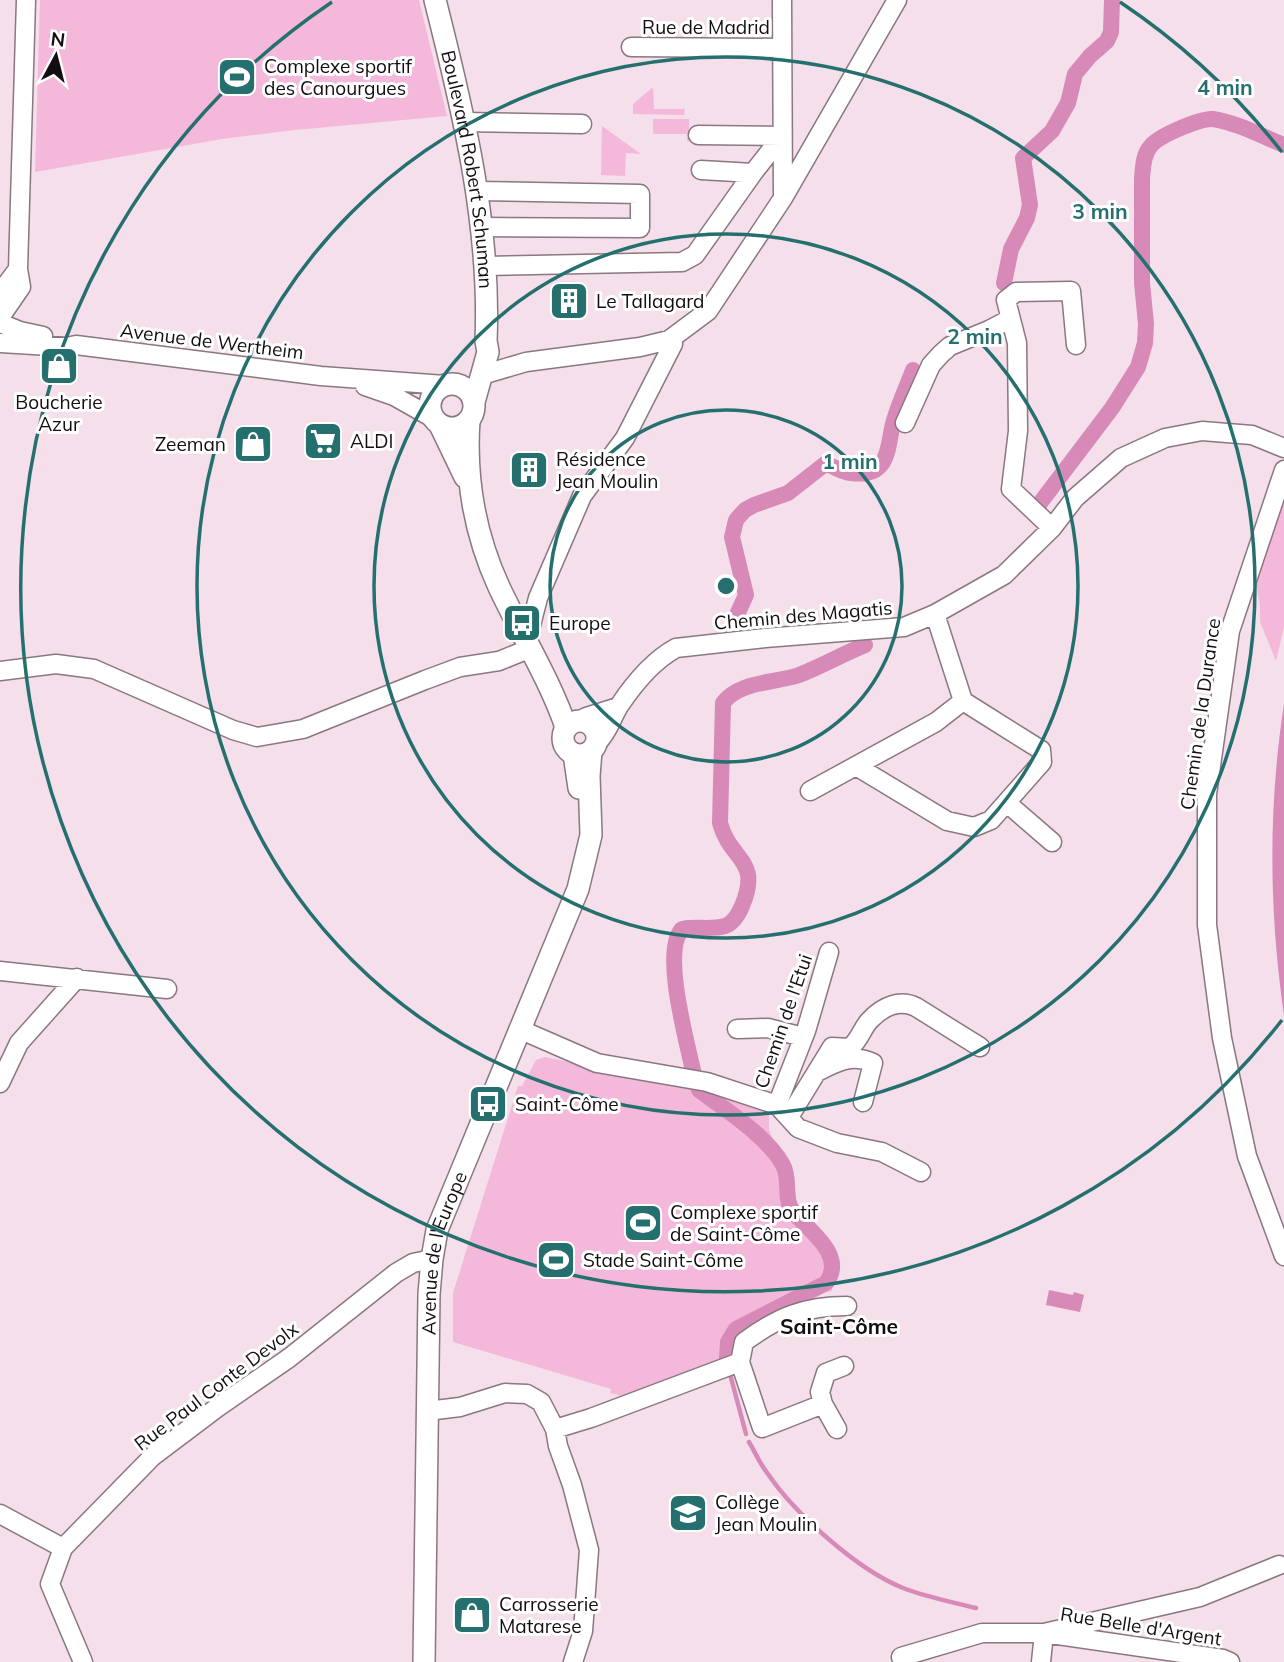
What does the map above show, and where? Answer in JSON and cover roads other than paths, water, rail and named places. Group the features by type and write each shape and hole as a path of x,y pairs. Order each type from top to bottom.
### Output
{"main road":[{"name":"Boulevard Robert Schuman","path":"435,0 476,191 485,266 487,346 472,411"},
{"path":"487,346 470,366 448,385 439,388 431,398 430,412 470,487 487,557 500,588 550,668 576,723 595,728 587,749"},
{"path":"448,385 463,387 468,391 472,411 470,487"},
{"path":"436,421 452,429 465,425 472,411"},
{"name":"Avenue de l'Europe","path":"424,1662 432,1259 437,1230 578,889 591,835 587,749 564,743 563,737 576,723"}],"street":[{"path":"1,328 21,287 18,269 26,0"},
{"path":"782,0 783,198"},
{"path":"482,375 526,362 640,347 668,340 708,311 783,198 896,2"},
{"name":"Rue de Madrid","path":"631,47 782,48"},
{"path":"463,122 582,124"},
{"path":"698,135 801,143 824,124"},
{"path":"485,266 682,262 695,256 753,173 782,142"},
{"path":"701,170 753,173"},
{"path":"476,191 640,194 640,228 480,226"},
{"path":"0,293 18,269"},
{"path":"1052,528 1011,489 1018,431 1017,344 1006,300 1016,292 1071,291 1076,345"},
{"path":"905,423 931,365 941,354 950,346 1010,318"},
{"name":"Avenue de Wertheim","path":"1,328 67,347 76,345 342,379 448,385"},
{"path":"0,671 56,664 94,669 233,730 257,737 303,729 460,667 499,661 526,633 538,598 582,496 625,438 673,344"},
{"path":"487,346 526,362"},
{"name":"Avenue de Wertheim","path":"342,379 394,396 436,421"},
{"name":"Chemin des Magatis","path":"587,749 610,727 618,707 663,655 676,648 904,627 935,614 1004,575 1052,528 1075,498 1121,458 1165,438 1202,431 1252,435 1284,448"},
{"name":"Chemin de la Durance","path":"1284,470 1230,631 1207,794 1207,925 1222,1038 1247,1156 1284,1256"},
{"path":"856,766 947,821 974,827 991,820 1042,762 1041,750 963,701 935,614"},
{"path":"810,791 936,722 963,701"},
{"path":"576,723 618,707"},
{"path":"1007,803 1052,842"},
{"name":"Chemin de l'Etui","path":"783,1111 829,952"},
{"path":"0,971 167,989"},
{"path":"0,1083 19,1043 77,978"},
{"path":"783,1111 817,1072 832,1047 850,1048 860,1038 869,1020 894,1003 907,1002 980,1047"},
{"path":"737,1029 768,1028 803,1037"},
{"path":"519,1029 597,1063 707,1082 783,1111 798,1128 837,1143 883,1153 921,1172"},
{"path":"817,1072 838,1061 861,1057 873,1063 863,1102"},
{"name":"Rue Paul Conte Devolx","path":"63,1548 153,1456 289,1358 396,1273 413,1263 432,1259"},
{"path":"823,1404 762,1428 740,1362 744,1342 786,1316 808,1309 847,1306"},
{"path":"555,1429 740,1362"},
{"path":"837,1429 823,1404 820,1392 826,1373 844,1366"},
{"path":"428,1411 460,1407 505,1393 527,1394 541,1402 555,1429 589,1550 583,1630 573,1662"},
{"path":"0,1514 63,1548 50,1584 83,1662"},
{"path":"901,1657 982,1633 1044,1633 1200,1597 1279,1565"},
{"path":"1041,1662 1044,1633"},
{"name":"Rue Belle d'Argent","path":"1044,1633 1230,1662"}],"waterway":[{"path":"1004,283 1011,249 1027,218 1030,205 1023,158 1052,131 1068,103 1075,74 1107,41 1111,32 1112,0"},
{"path":"1037,507 1112,408 1138,367 1145,343 1146,324 1142,283 1142,178 1148,150 1170,133 1207,119 1240,127 1284,145"},
{"path":"735,619 746,595 732,537 736,520 754,505 788,493 825,464 851,473 875,470 886,456 895,417 913,370"},
{"path":"694,1075 675,977 676,941 682,929 720,927 731,923 742,906 748,879 746,869 730,845 720,823 723,703 738,690 799,675 865,645"},
{"path":"699,1090 745,1124 776,1154 787,1177 790,1207 823,1244 832,1263 826,1283 736,1329 728,1342 727,1358"},
{"path":"730,1374 746,1434"},
{"path":"749,1442 765,1470 794,1506 848,1555 885,1580 903,1588 976,1608"}],"place":[{"name":"Complexe sportif des Canourgues","path":"237,77"},
{"name":"Le Tallagard","path":"569,301"},
{"name":"Boucherie Azur","path":"59,366"},
{"name":"ALDI","path":"323,441"},
{"name":"Zeeman","path":"253,444"},
{"name":"Résidence Jean Moulin","path":"529,470"},
{"name":"Europe","path":"522,623"},
{"name":"Saint-Côme","path":"488,1104"},
{"name":"Complexe sportif de Saint-Côme","path":"643,1223"},
{"name":"Stade Saint-Côme","path":"556,1260"},
{"name":"Collège Jean Moulin","path":"688,1513"},
{"name":"Carrosserie Matarese","path":"472,1615"}],"district":[{"name":"Saint-Côme","path":"839,1326"}]}
